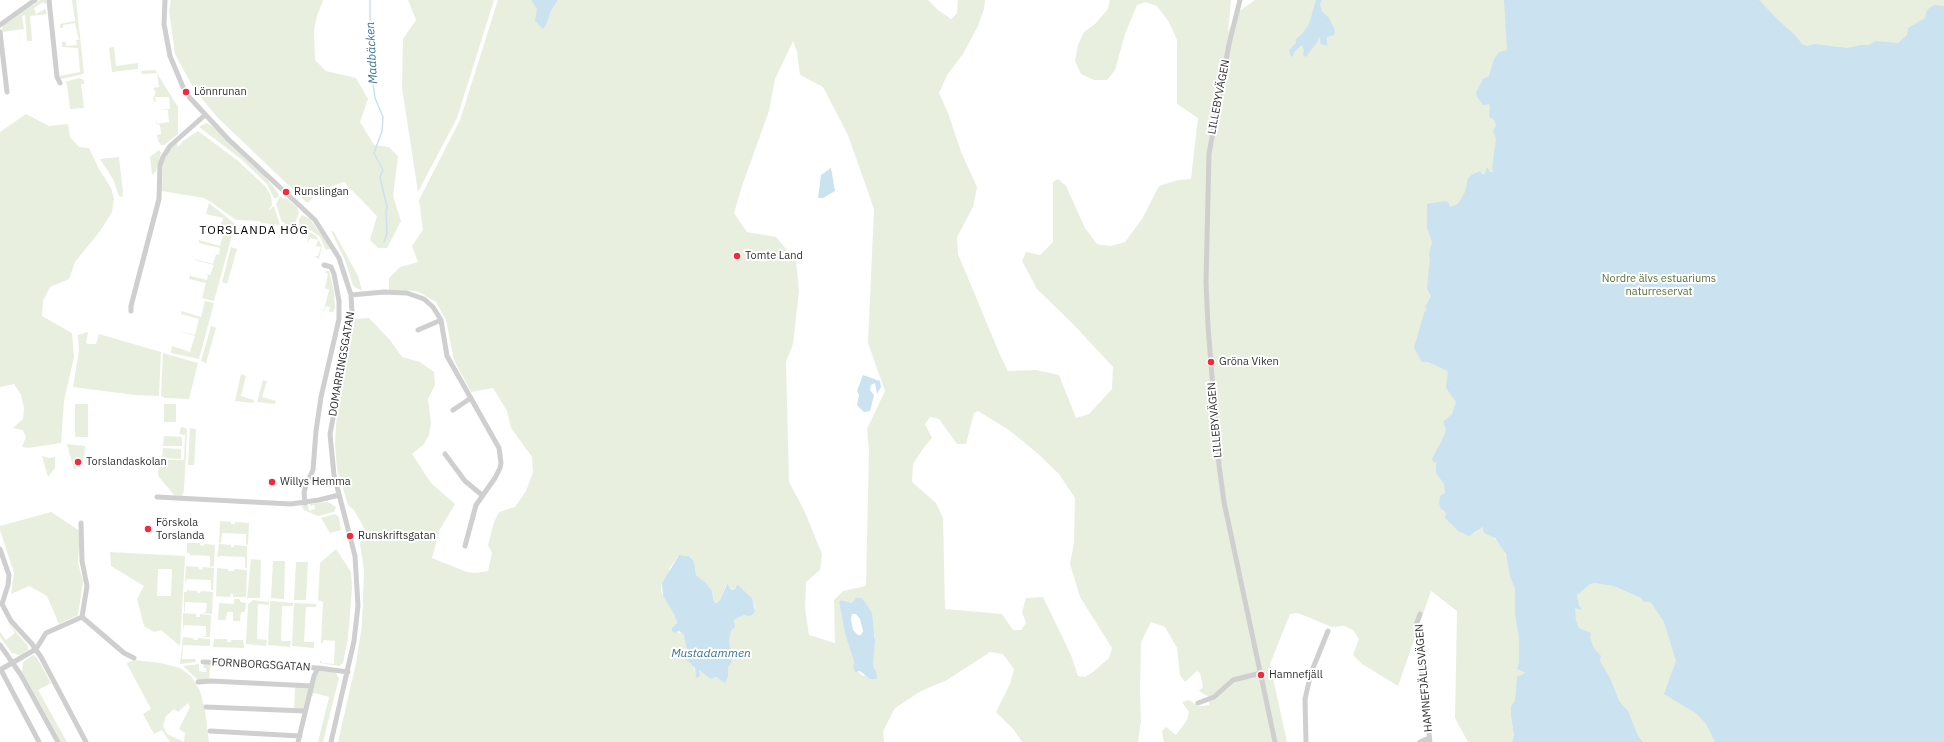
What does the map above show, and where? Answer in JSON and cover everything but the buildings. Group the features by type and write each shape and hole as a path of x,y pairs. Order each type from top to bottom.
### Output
{"street":[{"path":"0,25 35,0"},
{"path":"49,0 57,78 60,83"},
{"name":"DOMARRINGSGATAN","path":"165,0 164,24 172,64 190,98 205,115 315,220 339,258 351,295 352,312 350,328 330,434 332,462 355,556 357,582 356,622 348,672 331,742"},
{"name":"LILLEBYVÄGEN","path":"1240,0 1229,44 1209,154 1206,282 1211,376 1221,480 1234,554 1275,742"},
{"path":"0,32 7,92"},
{"path":"131,311 131,306 159,200 160,165 162,157 170,146 205,115"},
{"path":"305,503 304,493 313,470 320,397 339,319 339,301 334,274 331,267 324,265"},
{"path":"351,295 384,292 415,296 424,299 433,307 441,320 447,356 499,448 501,456 498,473 482,495 474,510 465,546"},
{"path":"418,330 441,320"},
{"path":"453,410 471,398"},
{"path":"445,454 464,479 482,495"},
{"path":"158,497 250,503 305,503 339,495"},
{"path":"81,523 82,561 87,586 82,618"},
{"path":"0,549 9,580 2,604 11,621 36,649 86,742"},
{"name":"HAMNEFJÄLLSVÄGEN","path":"1420,614 1416,625 1430,740"},
{"path":"39,742 0,670 36,649 46,633 82,618"},
{"path":"82,618 124,653 134,658"},
{"path":"1306,742 1305,699 1311,673 1328,631"},
{"path":"0,645 13,663 58,742"},
{"name":"FORNBORGSGATAN","path":"203,662 318,668 348,672"},
{"name":"FORNBORGSGATAN","path":"210,731 299,739 305,711 318,668"},
{"path":"1198,703 1214,697 1233,680 1260,673"},
{"name":"FORNBORGSGATAN","path":"198,682 211,681 312,686"},
{"path":"206,707 305,711"},
{"path":"1420,742 1430,740"}],"green space":[{"path":"40,0 46,0 47,3 45,4 43,2 34,8 36,14 45,9 47,14 30,16 32,41 27,41 25,15 22,16 24,29 2,32 4,25"},
{"path":"72,0 76,0 84,73 61,79 59,76 80,72 78,48 62,47 62,42 66,42 66,46 77,45 76,40 79,40 75,23 63,25 63,28 60,28 60,24 75,21"},
{"path":"171,0 323,0 314,30 315,60 326,71 356,78 368,99 360,122 374,145 389,147 398,156 393,196 401,221 387,248 378,248 370,240 377,216 344,182 332,186 318,195 315,195 309,202 306,202 217,117 194,89 175,54 169,10"},
{"path":"408,0 494,0 457,118 418,192 402,88 403,39 416,20"},
{"path":"498,0 531,0 547,23 551,11 558,0 928,0 938,10 951,19 957,13 958,0 985,0 984,9 978,26 963,54 947,75 939,93 948,113 961,152 977,187 973,207 957,237 958,254 1008,371 1036,370 1059,375 1076,418 1089,414 1112,389 1113,367 1073,324 1037,289 1022,261 1026,252 1040,255 1053,242 1053,182 1058,179 1066,186 1085,228 1097,244 1110,246 1125,242 1142,219 1159,186 1178,180 1191,179 1198,118 1177,104 1177,40 1169,22 1157,6 1145,2 1137,5 1125,34 1115,70 1107,80 1094,80 1081,74 1075,61 1078,45 1084,32 1095,24 1108,9 1110,0 1231,0 1228,32 1238,12 1255,0 1944,0 1944,742 1562,742 1533,586 1471,502 1473,534 1483,527 1502,546 1507,558 1510,577 1515,589 1519,638 1519,661 1517,669 1525,673 1511,717 1514,736 1512,742 1468,742 1455,718 1457,611 1431,591 1398,686 1362,664 1353,655 1359,639 1353,630 1344,626 1332,627 1298,613 1290,614 1270,664 1287,742 1164,742 1162,731 1166,727 1176,735 1187,720 1189,712 1182,702 1189,700 1198,706 1209,705 1209,697 1199,691 1203,687 1200,673 1197,671 1185,682 1180,675 1177,648 1165,627 1151,622 1141,642 1141,721 1138,742 1022,742 1014,730 996,712 1010,684 1014,669 1003,654 990,652 947,680 921,691 895,708 883,731 884,742 338,742 356,663 362,625 364,570 360,544 361,539 368,535 354,510 348,505 337,469 335,444 341,388 355,319 369,318 390,340 402,357 420,362 434,372 435,385 428,399 431,423 429,435 424,444 412,454 431,483 455,504 440,529 432,558 467,572 476,573 488,571 492,553 488,545 494,522 499,512 515,507 526,491 533,472 532,457 511,428 507,411 493,388 471,392 454,360 446,320 436,302 417,291 389,290 389,278 400,267 418,262 412,246 423,230 419,200 460,120","holes":["793,41 797,51 800,75 823,87 848,135 874,209 868,343 885,391 867,429 869,451 866,586 843,591 834,600 835,643 809,635 805,608 806,582 820,570 822,554 804,510 789,482 786,362 793,344 799,291 796,261 776,237 747,232 734,213 769,111 775,79","978,411 1009,430 1036,452 1059,474 1075,498 1074,543 1070,564 1080,597 1112,648 1109,658 1085,677 1078,676 1071,655 1043,597 1026,598 1022,612 1026,623 1021,630 1013,630 1002,614 945,609 943,518 936,503 912,482 913,464 932,438 925,424 930,417 939,419 957,444 966,444 974,413","678,556 689,556 694,561 696,575 705,582 713,594 714,602 718,603 726,585 734,590 737,584 751,597 755,608 751,613 734,620 735,627 731,631 729,642 730,663 727,669 727,678 721,680 715,677 711,679 699,670 695,673 694,665 684,656 685,651 687,650 687,641 684,634 677,632 674,626 677,624 674,614 661,591 662,583","841,600 852,603 873,629 875,636 873,666 876,671 863,676 853,667 854,662 845,634 839,602"]},
{"path":"114,47 116,66 138,63 138,69 112,72 109,48"},
{"path":"155,70 157,73 142,74 141,71"},
{"path":"157,73 178,107 178,134 164,145 161,145 158,141 157,135 161,134 160,125 156,124 156,120 157,124 169,122 168,110 158,110 170,109 169,97 155,97 156,102 154,102 153,98 156,92 153,88 159,87"},
{"path":"79,78 84,80 84,84 81,84 84,108 70,109 67,84 65,82"},
{"path":"26,114 49,126 68,124 70,137 79,147 89,148 99,169 111,188 114,199 112,212 100,231 75,262 69,279 50,287 43,301 42,316 72,333 74,357 64,401 61,443 28,448 22,447 26,437 23,430 13,428 23,419 24,408 21,395 14,384 0,387 0,132"},
{"path":"206,123 212,126 264,175 278,193 279,196 277,198 274,198 267,184 241,159 199,127"},
{"path":"198,131 237,160 265,186 271,196 272,205 268,211 274,206 280,225 261,223 260,221 236,220 204,198 162,191 163,163 169,149 177,142 178,147 183,141"},
{"path":"159,150 161,153 156,171 152,175 150,157"},
{"path":"119,157 123,192 122,197 119,196 113,179 100,159"},
{"path":"280,196 284,199 286,198 297,207 299,213 294,226 285,224 281,220 276,204"},
{"path":"209,203 235,224 214,301 202,298 206,283 189,279 191,273 191,276 207,280 208,276 206,274 210,275 214,265 195,259 213,264 216,254 219,255 220,248 199,243 199,240 220,246 223,236 221,235 222,230 204,225 220,228 223,218 206,214"},
{"path":"302,215 310,219 331,248 326,250 320,237 312,231 299,226 299,219"},
{"path":"289,228 306,230 316,236 322,246 319,259 314,256 318,256 321,247 316,246 318,240 310,238 307,243 308,236 287,231"},
{"path":"331,231 334,232 358,276 362,290 353,285 345,260"},
{"path":"231,247 237,249 227,284 222,282"},
{"path":"329,271 334,292 335,308 333,312 329,312 330,307 326,306 324,311 319,309 324,310 329,290 325,288 328,274 325,272"},
{"path":"205,301 214,303 199,359 171,353 172,346 190,352 195,336 177,330 195,335 199,319 181,314 181,311 201,317"},
{"path":"211,326 216,328 206,363 201,361"},
{"path":"88,332 86,343 88,344 96,344 99,334 161,352 159,396 135,395 73,387 79,351 78,335"},
{"path":"163,353 198,363 189,399 165,398 161,396"},
{"path":"241,374 246,376 241,396 254,400 254,403 235,401"},
{"path":"263,380 267,381 262,397 276,401 275,404 257,402"},
{"path":"75,404 88,404 88,437 75,437"},
{"path":"164,404 176,404 176,422 164,422"},
{"path":"181,427 186,428 187,431 184,490 182,496 174,495 159,477 158,473 159,460 184,460 185,435 179,434"},
{"path":"190,428 196,429 194,465 188,465"},
{"path":"164,436 182,437 182,446 163,446"},
{"path":"67,444 85,446 84,459 74,470"},
{"path":"163,448 181,449 181,459 162,458"},
{"path":"42,456 49,458 55,457 55,468 48,477"},
{"path":"328,502 336,507 334,512 318,516 304,510 301,505 308,504 309,511 315,509 314,505 310,506 310,504"},
{"path":"51,512 80,531 78,563 83,581 78,615 59,624 47,596 29,586 11,594 14,573 0,530 0,526"},
{"path":"335,514 339,517 341,530 330,533 321,518"},
{"path":"220,521 231,522 231,524 235,524 235,522 249,523 248,544 246,545 246,534 222,533 221,543 219,543"},
{"path":"187,543 200,543 200,545 204,546 204,544 215,545 214,566 210,567 210,556 190,555 189,552 187,554"},
{"path":"219,544 231,545 231,547 234,547 234,545 247,546 247,568 245,568 245,557 217,557"},
{"path":"336,549 351,572 352,588 348,638 343,663 339,666 320,663 320,660 322,663 334,664 335,641 323,640 323,643 321,643 323,602 318,600 320,563"},
{"path":"110,552 185,556 180,646 161,630 154,632 144,626 137,599 144,586 111,566","holes":["158,569 172,569 171,596 157,596"]},
{"path":"251,559 261,560 260,598 247,598"},
{"path":"273,561 285,561 284,599 271,598"},
{"path":"296,562 308,562 306,600 294,600"},
{"path":"186,566 199,567 199,569 202,570 203,567 214,568 213,590 211,590 211,580 187,579 185,583"},
{"path":"217,568 228,569 228,571 234,571 234,569 247,570 246,597 233,597 233,594 231,593 230,597 216,596"},
{"path":"187,590 197,591 198,593 201,591 213,592 212,614 202,613 206,612 207,603 185,602 184,612 184,592 187,592"},
{"path":"234,599 239,599 241,602 246,603 245,612 241,612 240,621 233,621 233,612 227,612 226,620 218,620 219,603 234,604"},
{"path":"253,600 269,602 269,605 258,604 257,639 267,640 266,646 246,644 248,604"},
{"path":"270,602 293,603 293,606 282,606 281,641 291,641 290,647 268,645"},
{"path":"294,603 316,604 316,607 306,607 304,642 314,642 314,648 292,646"},
{"path":"183,613 196,614 196,617 200,617 200,614 211,615 210,637 201,637 206,636 206,626 184,625 183,630"},
{"path":"5,619 28,646 28,650 20,655 12,653 0,637 0,632 6,640 15,633"},
{"path":"183,637 193,638 194,640 198,640 198,638 210,639 210,646 183,645 182,659 195,659 196,662 180,664"},
{"path":"214,639 227,639 227,642 231,642 231,640 243,640 244,648 213,647"},
{"path":"33,655 37,658 51,683 38,690 67,742 61,742 22,671 23,662"},
{"path":"134,660 161,663 180,668 191,676 200,691 205,710 209,742 184,742 170,742 162,730 154,734 143,714 151,709 127,663","holes":["188,703 190,707 179,729 185,733 184,742 167,734 163,726 166,716 174,709 178,712"]},
{"path":"199,664 199,671 203,672 206,672 206,668 203,668 204,665 213,665 213,667 210,667 209,680 199,681 183,666"},
{"path":"319,670 336,673 339,678 323,742 318,742 329,697 314,693 312,697 311,696 316,675"},
{"path":"295,687 309,688 304,710 294,710"}],"water":[{"path":"531,0 558,0 543,29 535,21 537,9"},
{"path":"1316,0 1322,0 1320,4 1322,11 1329,18 1335,30 1334,35 1327,37 1327,46 1321,44 1319,36 1318,41 1306,57 1303,55 1304,50 1302,45 1294,52 1293,57 1290,55 1289,50 1296,43 1296,39 1302,34 1309,24"},
{"name":"Nordre älvs estuariums naturreservat","path":"1504,0 1759,0 1795,35 1802,44 1807,46 1815,44 1847,48 1869,45 1875,41 1898,43 1907,35 1908,28 1925,18 1927,10 1934,5 1944,6 1944,742 1715,742 1706,724 1697,714 1664,694 1676,661 1664,622 1652,604 1650,602 1644,602 1641,598 1614,586 1595,583 1590,584 1577,595 1579,606 1582,610 1575,608 1576,621 1579,628 1591,633 1590,638 1594,648 1601,656 1600,661 1610,678 1619,701 1628,711 1638,736 1643,742 1512,742 1514,736 1511,706 1515,701 1517,677 1525,673 1517,669 1519,661 1519,638 1515,614 1515,589 1510,577 1506,554 1495,538 1484,533 1483,527 1469,536 1458,531 1445,518 1446,513 1442,509 1441,510 1439,503 1440,496 1445,493 1444,484 1436,473 1436,462 1433,462 1432,459 1445,434 1446,429 1443,422 1452,414 1456,402 1446,388 1448,371 1428,362 1422,362 1414,348 1424,313 1427,309 1425,307 1431,296 1427,289 1430,259 1429,254 1432,242 1427,228 1427,204 1445,201 1448,202 1450,207 1458,204 1465,192 1468,178 1480,171 1482,174 1485,174 1487,167 1490,172 1493,172 1492,168 1496,139 1493,131 1496,125 1494,120 1489,117 1489,104 1483,105 1476,93 1483,79 1489,76 1494,59 1499,52 1507,50"},
{"path":"831,168 835,191 823,198 818,198 821,175"},
{"path":"863,375 880,381 881,387 877,394 875,383 871,385 870,390 874,395 870,411 864,412 857,405 859,395 857,391"},
{"name":"Mustadammen","path":"679,555 689,556 694,561 696,575 705,582 712,591 714,602 717,603 720,600 727,584 732,590 735,589 737,584 752,598 755,612 750,616 744,615 734,620 735,627 731,631 729,642 732,661 728,667 728,677 725,683 716,677 711,679 699,670 700,675 698,678 696,677 695,668 687,660 683,652 683,650 687,650 684,635 679,631 675,633 672,631 672,628 677,623 674,614 663,596 662,583"},
{"path":"856,598 861,598 872,613 875,641 873,666 876,671 877,679 870,679 860,671 855,672 853,667 854,662 845,634 839,602 841,600 852,603","holes":["852,614 856,614 860,619 863,631 861,635 858,635 853,630 851,619"]}],"waterway":[{"name":"Madbäcken","path":"370,0 370,62 375,98 383,117 382,131 374,153 383,170 380,177 387,207 387,233 384,242"}],"place":[{"name":"Lönnrunan","path":"186,92"},
{"name":"Runslingan","path":"286,192"},
{"name":"Tomte Land","path":"737,256"},
{"name":"Gröna Viken","path":"1211,362"},
{"name":"Torslandaskolan","path":"78,462"},
{"name":"Willys Hemma","path":"272,482"},
{"name":"Förskola Torslanda","path":"148,529"},
{"name":"Runskriftsgatan","path":"350,536"},
{"name":"Hamnefjäll","path":"1261,675"}],"district":[{"name":"TORSLANDA HÖG","path":"254,231"}]}
